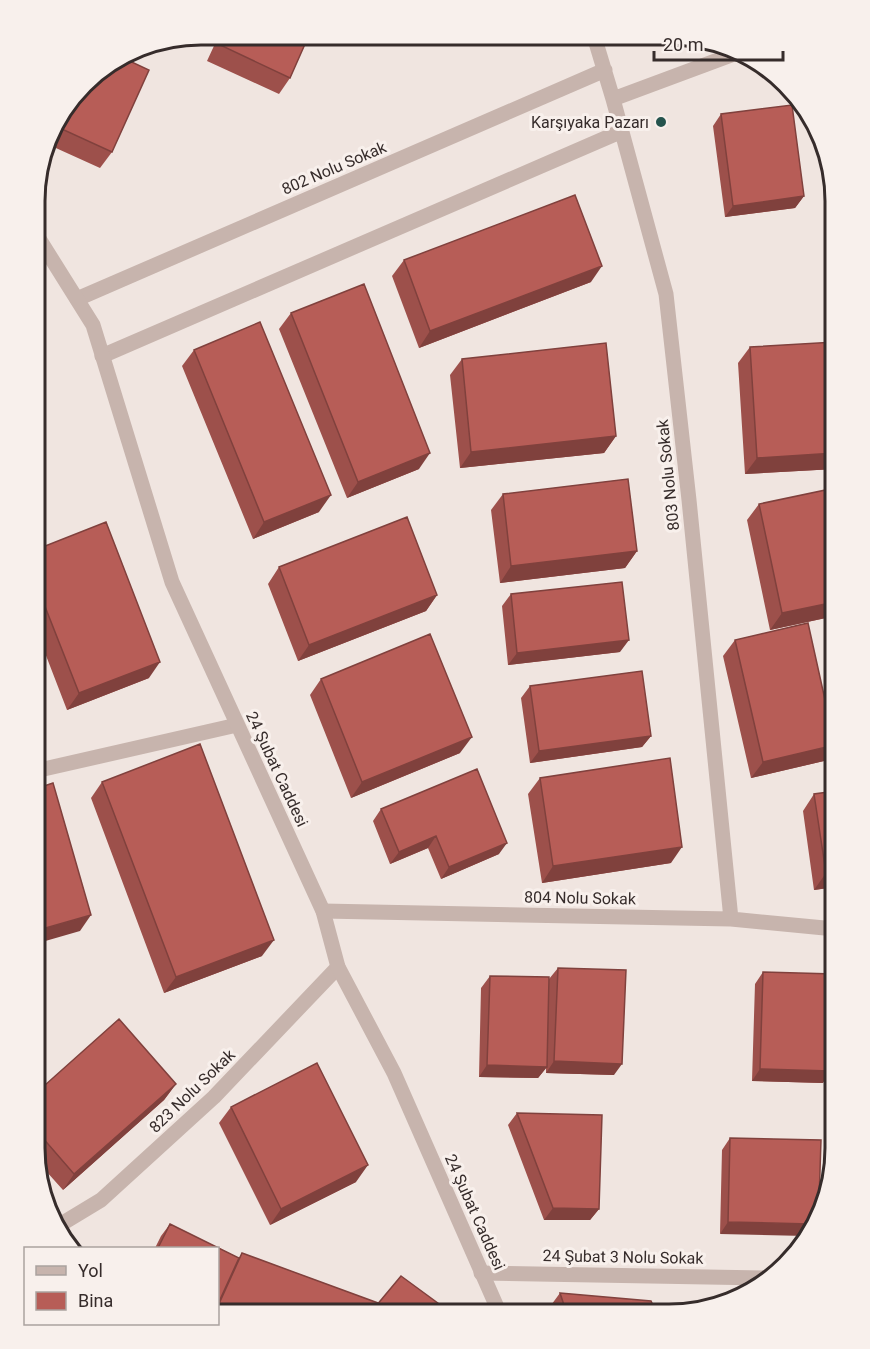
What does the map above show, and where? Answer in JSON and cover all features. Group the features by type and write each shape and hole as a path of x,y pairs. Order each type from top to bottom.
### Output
{"street":[{"name":"803 Nolu Sokak","path":"597,45 614,99 666,294 731,919"},
{"path":"614,99 727,56"},
{"name":"802 Nolu Sokak","path":"77,299 605,70"},
{"path":"102,356 622,131"},
{"name":"24 Şubat Caddesi","path":"45,248 93,325 172,582 323,911 338,967 394,1073 495,1304"},
{"path":"45,769 237,724"},
{"name":"804 Nolu Sokak","path":"323,911 731,919 825,927"},
{"name":"823 Nolu Sokak","path":"64,1222 101,1200 205,1105 338,967"},
{"name":"24 Şubat 3 Nolu Sokak","path":"481,1273 755,1278"}],"building":[{"path":"220,45 305,45 290,78"},
{"path":"131,62 149,70 112,152 63,129 71,114 98,84"},
{"path":"792,105 804,196 733,206 721,114"},
{"path":"575,195 602,266 430,331 404,260"},
{"path":"364,284 430,453 358,482 291,313"},
{"path":"260,322 331,495 264,522 194,350"},
{"path":"606,343 616,436 471,452 462,359"},
{"path":"825,343 825,454 757,458 750,347"},
{"path":"628,479 637,551 511,566 503,494"},
{"path":"825,490 825,604 782,613 759,504"},
{"path":"407,517 437,595 309,645 279,567"},
{"path":"106,522 160,662 79,693 45,606 45,546"},
{"path":"622,582 629,640 517,653 511,594"},
{"path":"808,623 825,700 825,747 763,762 735,640"},
{"path":"430,634 472,737 362,782 321,679"},
{"path":"642,671 651,736 539,751 530,686"},
{"path":"200,744 274,940 176,977 102,782"},
{"path":"670,758 682,847 553,866 540,778"},
{"path":"477,769 507,843 449,867 436,836 399,852 381,809"},
{"path":"53,783 91,915 45,928 45,786"},
{"path":"825,792 825,866 814,794"},
{"path":"558,968 626,970 622,1064 554,1061"},
{"path":"763,972 825,974 825,1071 760,1069"},
{"path":"490,976 549,977 547,1067 487,1065"},
{"path":"119,1019 176,1084 74,1174 45,1141 45,1085"},
{"path":"317,1063 368,1165 281,1209 231,1107"},
{"path":"517,1113 602,1115 599,1209 553,1208"},
{"path":"730,1138 821,1140 819,1188 805,1224 728,1222"},
{"path":"170,1224 217,1247 158,1247"},
{"path":"219,1248 239,1258 219,1302"},
{"path":"242,1253 378,1303 377,1304 219,1304"},
{"path":"401,1276 439,1304 378,1304"},
{"path":"560,1293 651,1301 652,1304 564,1304"}],"place":[{"name":"Karşıyaka Pazarı","path":"661,122"}]}
